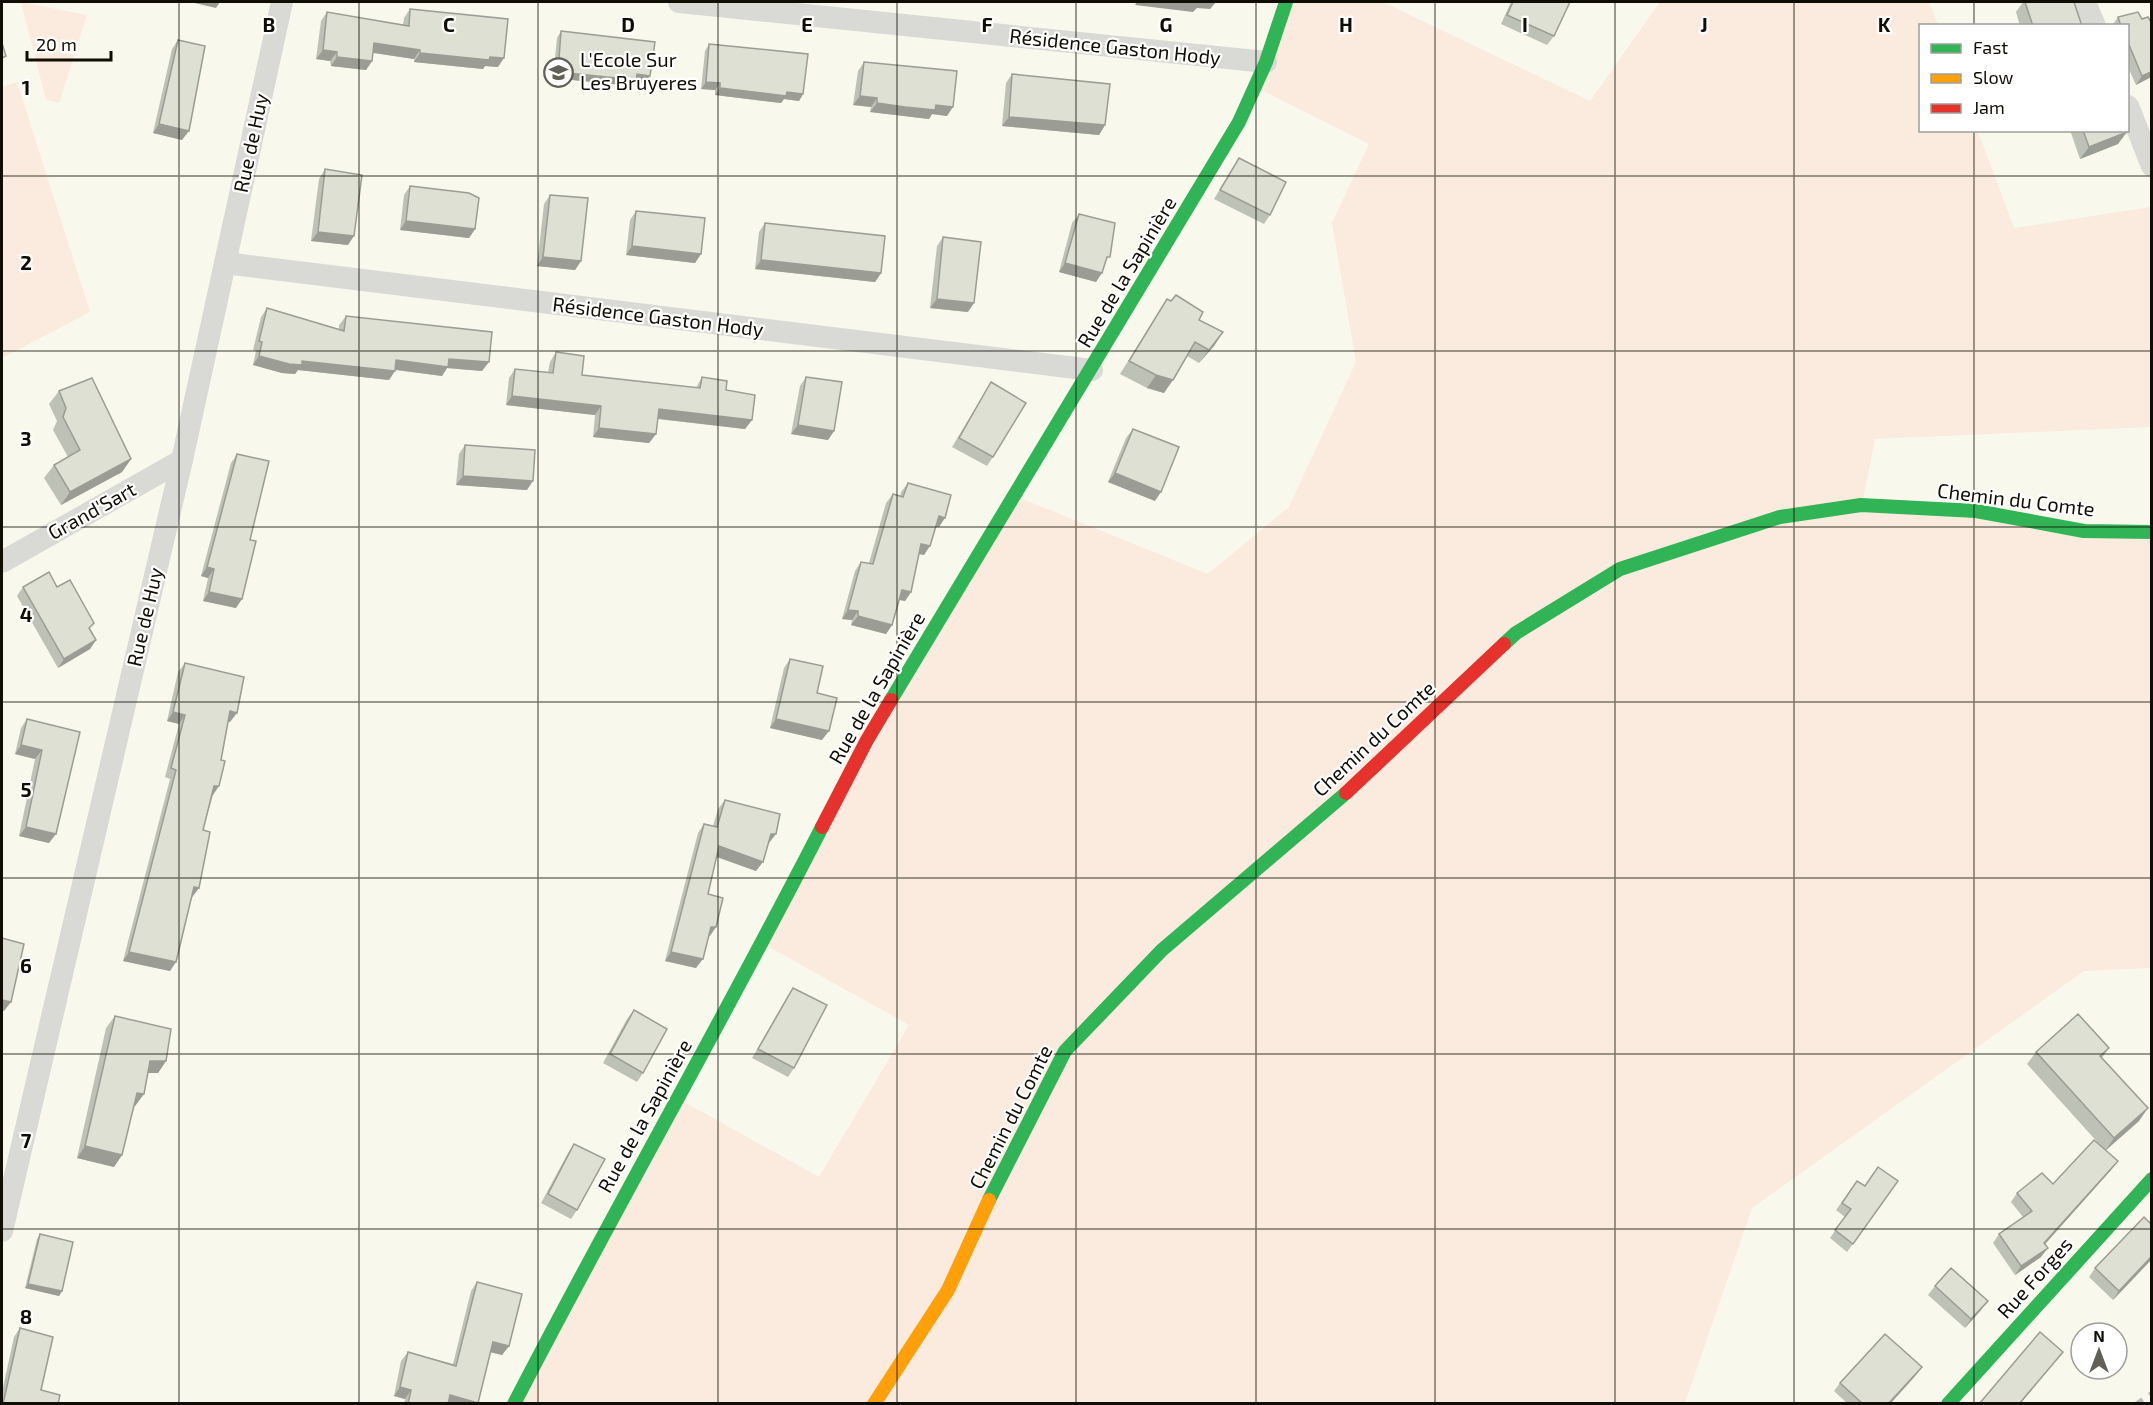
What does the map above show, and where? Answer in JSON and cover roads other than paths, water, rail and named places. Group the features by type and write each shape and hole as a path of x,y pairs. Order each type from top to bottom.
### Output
{"street":[{"name":"Rue de Huy","path":"2,1231 182,460 282,2"},
{"name":"Résidence Gaston Hody","path":"679,2 1266,63"},
{"name":"Rue de la Sapinière","path":"514,1404 583,1270 771,927 867,740 1092,370 1239,122 1266,63 1286,2"},
{"path":"2085,2 2094,24"},
{"path":"2129,111 2151,166"},
{"name":"Résidence Gaston Hody","path":"225,263 1092,370"},
{"name":"Grand'Sart","path":"2,562 182,460"},
{"name":"Chemin du Comte","path":"874,1404 948,1290 1008,1159 1065,1051 1162,950 1375,768 1516,633 1620,569 1697,542 1780,517 1862,505 1976,511 2084,531 2151,532"},
{"name":"Rue Forges","path":"1948,1404 2151,1179"}],"railway":[{"path":"2136,1404 2152,1393"}],"place":[{"name":"L'Ecole Sur Les Bruyeres","path":"559,72"}]}
